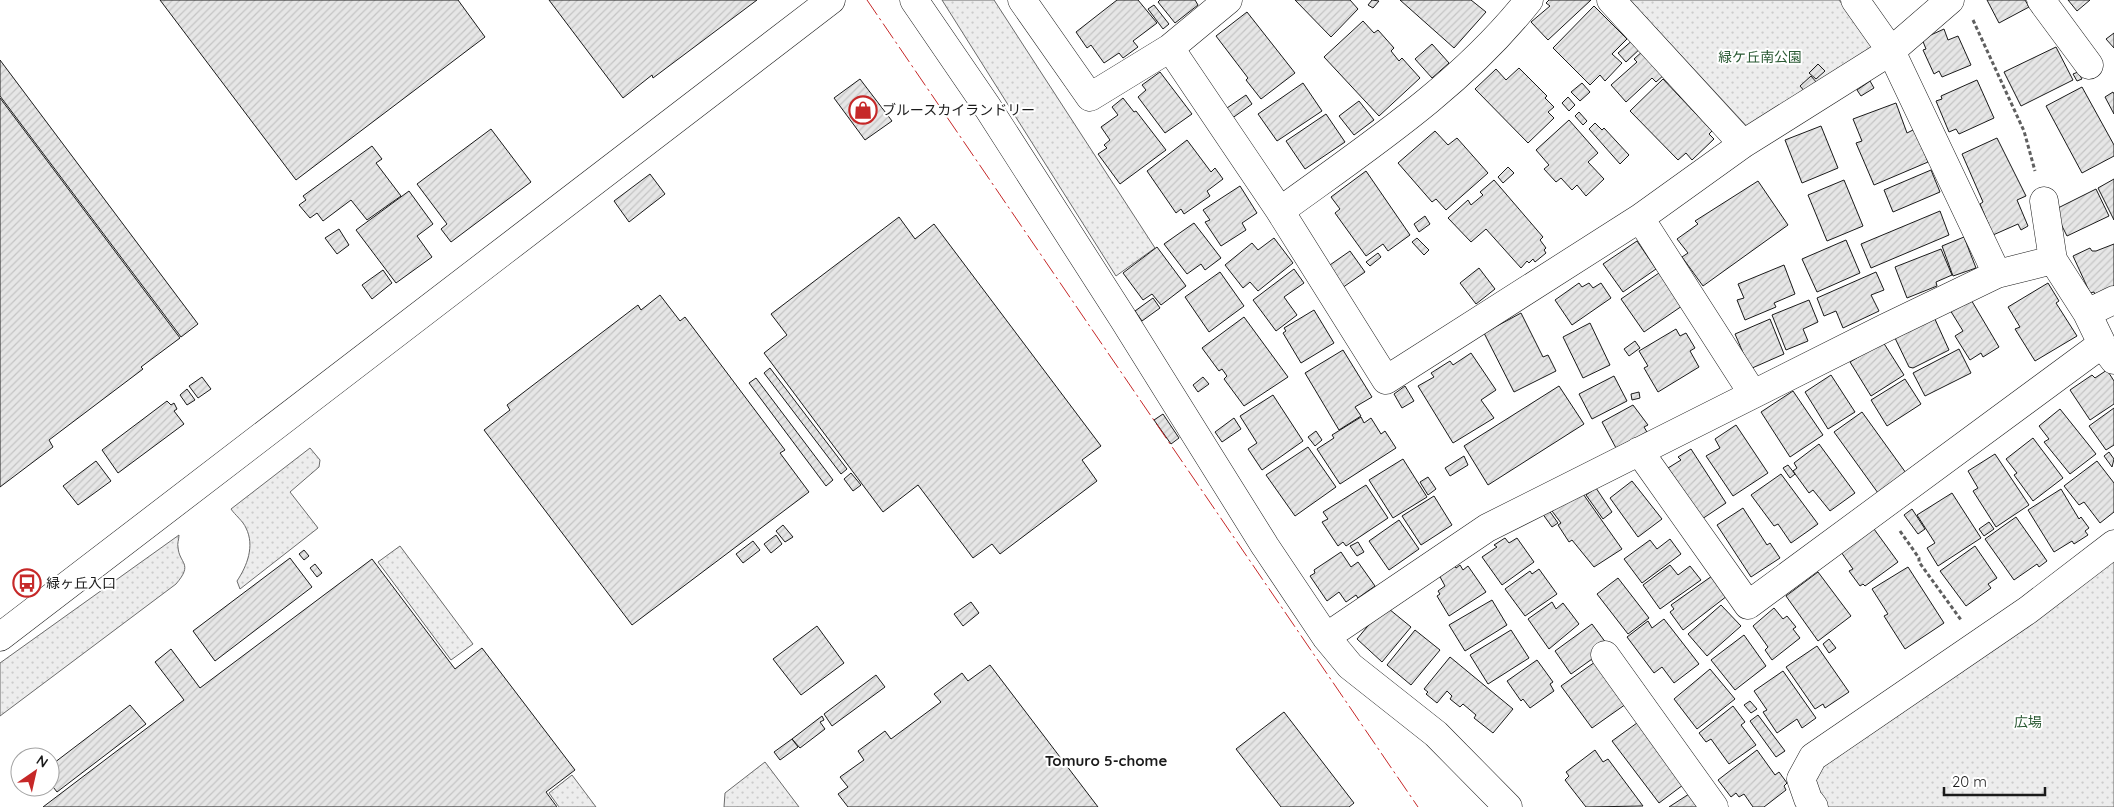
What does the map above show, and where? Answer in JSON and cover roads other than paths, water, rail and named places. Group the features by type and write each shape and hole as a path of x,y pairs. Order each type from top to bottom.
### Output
{"street":[{"path":"0,637 831,0"},
{"path":"914,0 988,108 1124,320 1265,546 1326,637 1350,666 1436,734 1508,807"},
{"path":"1022,0 1090,97 1170,48 1228,0"},
{"path":"1280,211 1419,109 1453,80 1528,0"},
{"path":"1611,0 1743,144"},
{"path":"1855,0 1891,50 1998,274"},
{"path":"1170,48 1280,211 1386,380 1640,218 1743,144 1891,50 1950,0"},
{"path":"2041,0 2089,65"},
{"path":"1638,451 1748,604 1883,505 2108,352 2087,312 2053,260 2044,201"},
{"path":"1640,218 1753,394"},
{"path":"1326,637 1487,528 1638,451 1998,274 2053,260"},
{"path":"2087,312 2114,300"},
{"path":"1806,804 1801,779 1813,757 2028,610 2114,544"},
{"path":"1605,655 1714,807"}],"place":[{"name":"ブルースカイランドリー","path":"863,110"},
{"name":"緑ヶ丘入口","path":"27,583"}],"district":[{"name":"Tomuro 5-chome","path":"1106,761"}],"park label":[{"name":"緑ケ丘南公園","path":"1760,57"},
{"name":"広場","path":"2028,722"}]}
